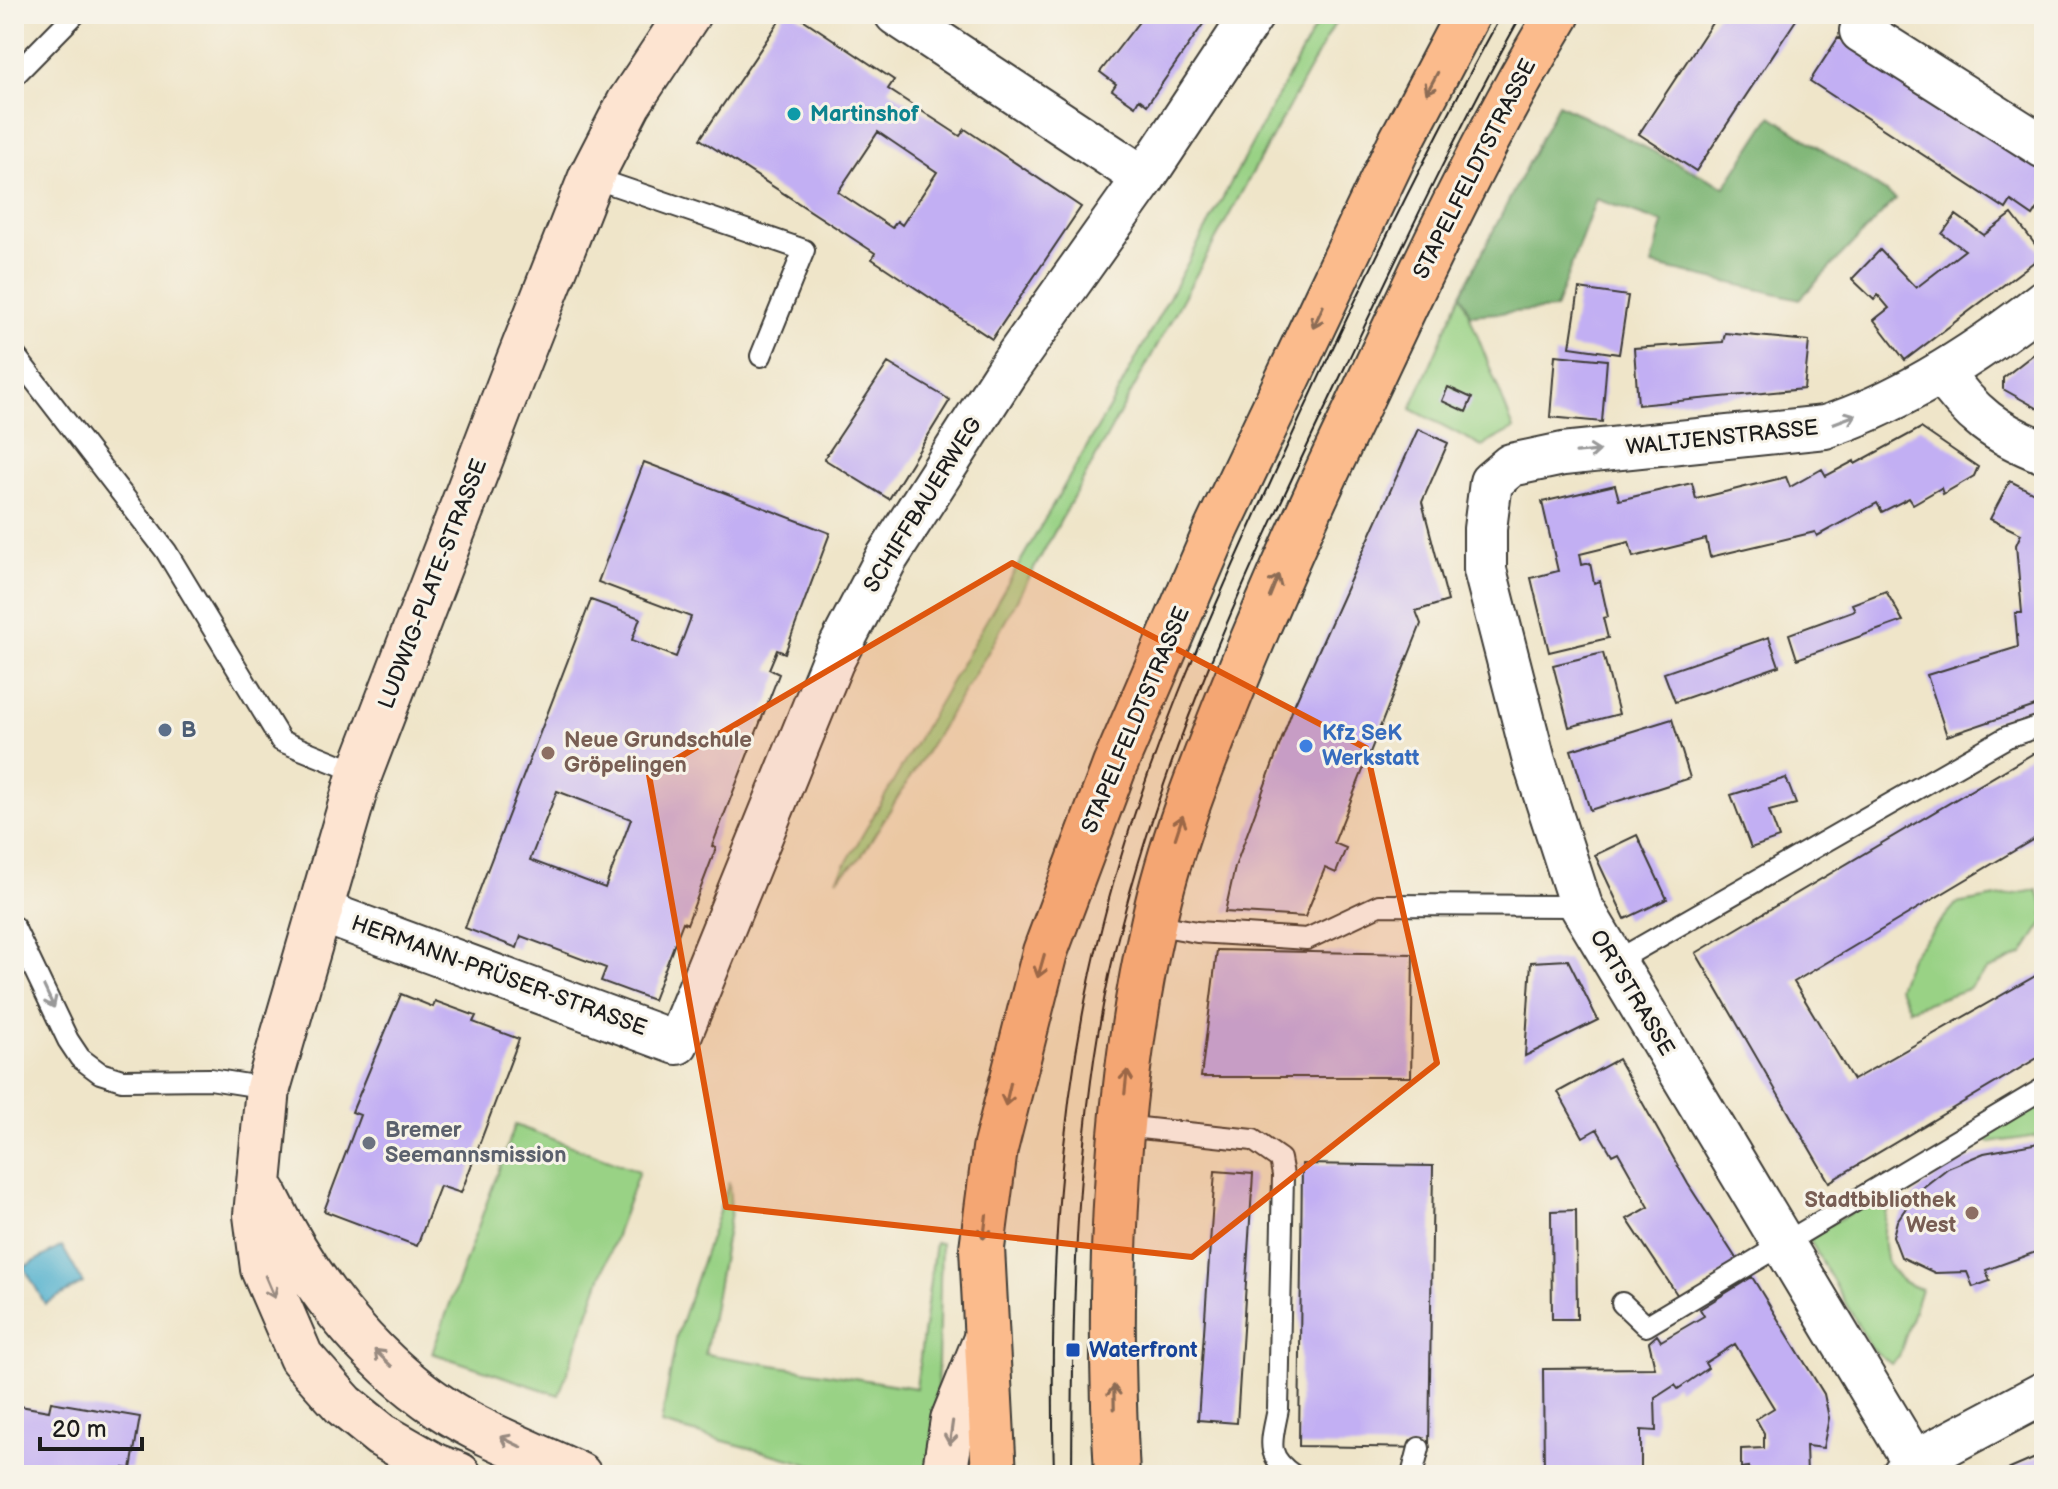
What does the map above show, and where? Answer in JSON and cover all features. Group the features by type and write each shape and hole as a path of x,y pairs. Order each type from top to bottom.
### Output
{"main road":[{"name":"STAPELFELDTSTRASSE","path":"994,1475 982,1248 995,1149 1025,1025 1066,893 1115,765 1217,528 1399,145 1468,14"},
{"name":"STAPELFELDTSTRASSE","path":"1117,1475 1113,1350 1122,1126 1133,1028 1153,924 1191,791 1289,549 1512,89 1558,14"}],"street":[{"path":"896,14 1144,178"},
{"name":"SCHIFFBAUERWEG","path":"677,1043 832,662 886,559 1006,372 1144,178 1253,14"},
{"name":"LUDWIG-PLATE-STRASSE","path":"442,1472 381,1435 344,1405 301,1357 263,1269 256,1215 268,1088 360,773 591,177 674,20"},
{"path":"1861,31 2044,147"},
{"name":"WALTJENSTRASSE","path":"1511,465 1563,454 1825,427 1848,420 1942,372 1994,340 2044,301"},
{"path":"1942,372 1965,406 2012,440 2044,452"},
{"name":"ORTSTRASSE","path":"1511,465 1491,482 1485,529 1485,570 1534,761 1581,906 1781,1242 1909,1469"},
{"name":"HERMANN-PRÜSER-STRASSE","path":"320,911 677,1043"},
{"path":"259,1183 289,1243 338,1312 385,1362 442,1408 579,1475"},
{"path":"944,1475 953,1420 985,1341"},
{"path":"1909,1469 2044,1393"},
{"path":"442,1408 447,1438 442,1472"}],"lane":[{"path":"16,70 75,14"},
{"path":"591,177 804,250 761,356"},
{"path":"14,354 166,551 281,741 360,773"},
{"path":"1613,963 2007,737 2044,725"},
{"path":"1153,924 1197,932 1307,939 1379,905 1581,906"},
{"path":"14,927 68,1040 80,1058 100,1073 122,1080 210,1079 268,1088"},
{"path":"1622,1303 1646,1326 1781,1242 2044,1088"},
{"path":"1122,1126 1253,1140 1280,1159 1293,1175 1278,1409 1272,1446 1276,1463 1293,1475"},
{"path":"1412,1475 1419,1448"}],"highlighted area":[{"path":"1012,563 1366,748 1437,1063 1192,1257 726,1207 649,775"}],"green space":[{"path":"1322,14 1340,14 987,654 860,858 837,879 1112,403"},
{"path":"1558,104 1725,187 1771,116 1896,199 1800,299 1652,265 1663,223 1596,199 1555,309 1470,315 1461,294"},
{"path":"1461,294 1514,429 1482,446 1411,409"},
{"path":"2037,890 2044,906 2044,922 2023,954 1987,970 1968,989 1909,1009 1898,987 1910,957 1956,904"},
{"path":"2044,1099 2044,1135 1990,1143 1981,1136"},
{"path":"515,1125 639,1171 559,1395 432,1353"},
{"path":"729,1182 731,1212 705,1354 916,1388 935,1243 941,1243 937,1401 930,1475 849,1475 661,1424 677,1335"},
{"path":"1882,1195 1888,1206 1884,1244 1890,1267 1907,1284 1921,1289 1899,1357 1891,1364 1871,1348 1808,1237"}],"water":[{"path":"62,1246 83,1283 45,1304 24,1267"}],"building":[{"path":"784,14 795,14 894,80 888,89 960,136 965,129 1081,207 992,339 872,259 875,253 700,139","holes":["878,132 937,172 902,225 897,221 892,228 838,192"]},
{"path":"1145,14 1210,14 1147,105 1139,99 1135,106 1112,90 1116,84 1100,72"},
{"path":"1718,14 1800,14 1696,171 1639,134"},
{"path":"1838,38 2044,171 2044,199 2033,216 2011,201 2006,209 1810,81"},
{"path":"2012,214 2043,255 1905,360 1874,320 1889,308 1878,295 1874,300 1852,279 1880,250 1916,288 1965,250 1942,234 1956,215 1984,235"},
{"path":"1579,289 1628,296 1619,354 1570,347"},
{"path":"1725,333 1809,341 1804,389 1638,405 1634,348 1723,342"},
{"path":"2044,346 2044,412 2003,389 2003,378"},
{"path":"1555,355 1607,360 1602,422 1550,417"},
{"path":"888,363 950,400 889,499 824,459"},
{"path":"1448,387 1472,398 1466,412 1442,401"},
{"path":"1921,428 1978,467 1974,476 1943,494 1941,488 1913,504 1909,498 1882,512 1877,503 1817,536 1815,532 1710,557 1706,539 1633,557 1629,542 1580,554 1582,565 1590,563 1594,583 1600,581 1608,617 1603,618 1608,638 1549,652 1531,578 1558,571 1542,502 1615,485 1619,500 1692,483 1696,499 1786,477 1790,487 1822,469 1826,476 1854,461 1855,464"},
{"path":"1418,429 1448,443 1422,502 1448,601 1416,611 1421,624 1334,843 1346,848 1336,873 1325,868 1305,917 1225,912 1235,867 1295,703"},
{"path":"644,462 830,533 785,653 777,650 769,669 779,674 712,846 716,848 687,924 683,922 653,1000 601,981 606,968 521,936 517,948 465,928 591,600 640,618 632,640 676,657 691,617 598,582","holes":["557,791 631,819 605,888 530,860"]},
{"path":"2010,481 2044,498 2044,703 1947,736 1927,675 2018,647 2015,613 2022,613 2016,545 2021,534 1990,519"},
{"path":"1886,591 1903,621 1797,659 1789,634 1855,610 1852,604"},
{"path":"1769,637 1779,666 1675,702 1664,673"},
{"path":"1603,653 1619,714 1569,727 1553,665"},
{"path":"1672,719 1690,778 1590,810 1571,750"},
{"path":"2044,747 2044,833 1794,982 1853,1080 2044,971 2044,1054 1829,1182 1696,953"},
{"path":"1786,778 1796,804 1769,811 1779,838 1751,848 1731,795"},
{"path":"1637,835 1667,899 1625,919 1595,855"},
{"path":"1217,950 1413,954 1411,1077 1201,1077"},
{"path":"1568,960 1598,1020 1525,1056 1531,962"},
{"path":"401,994 433,1007 435,1001 476,1016 473,1022 519,1039 461,1193 440,1186 417,1246 324,1211 360,1115 352,1112"},
{"path":"1618,1059 1688,1184 1739,1263 1680,1299 1627,1219 1649,1207 1618,1152 1612,1155 1597,1129 1583,1137 1558,1092"},
{"name":"Stadtbibliothek West","path":"2044,1142 2044,1249 1986,1270 1990,1281 1973,1287 1967,1272 1935,1273 1901,1257 1893,1236 1897,1221 1917,1192 1948,1168 1984,1153"},
{"path":"1302,1164 1433,1166 1429,1448 1299,1446"},
{"path":"1215,1171 1253,1174 1237,1423 1198,1420"},
{"path":"1576,1210 1577,1319 1552,1319 1551,1211"},
{"path":"1752,1277 1824,1394 1829,1418 1823,1448 1806,1446 1807,1475 1749,1475 1749,1467 1741,1468 1741,1449 1764,1448 1764,1433 1756,1419 1774,1408 1735,1344 1705,1363 1708,1368 1678,1389 1675,1385 1655,1398 1656,1431 1641,1430 1641,1475 1544,1475 1543,1369 1655,1368 1649,1342 1657,1335 1661,1341 1704,1316 1700,1309"},
{"path":"51,1402 140,1417 131,1469 124,1468 123,1475 14,1475 14,1405 49,1411"},
{"path":"2044,1454 2044,1475 1996,1475 2040,1456"}],"tram line":[{"path":"1054,1475 1055,1265 1066,1125 1088,986 1120,861 1179,693 1249,529 1384,242 1502,14"},
{"path":"1072,1475 1075,1285 1089,1096 1110,971 1153,816 1210,664 1275,515 1430,190 1522,14"}],"place":[{"name":"Martinshof","path":"794,114"},
{"name":"B","path":"165,730"},
{"name":"Kfz SeK Werkstatt","path":"1306,746"},
{"name":"Neue Grundschule Gröpelingen","path":"548,753"},
{"name":"Bremer Seemannsmission","path":"369,1143"},
{"name":"Stadtbibliothek West","path":"1972,1213"},
{"name":"Waterfront","path":"1073,1350"}]}
